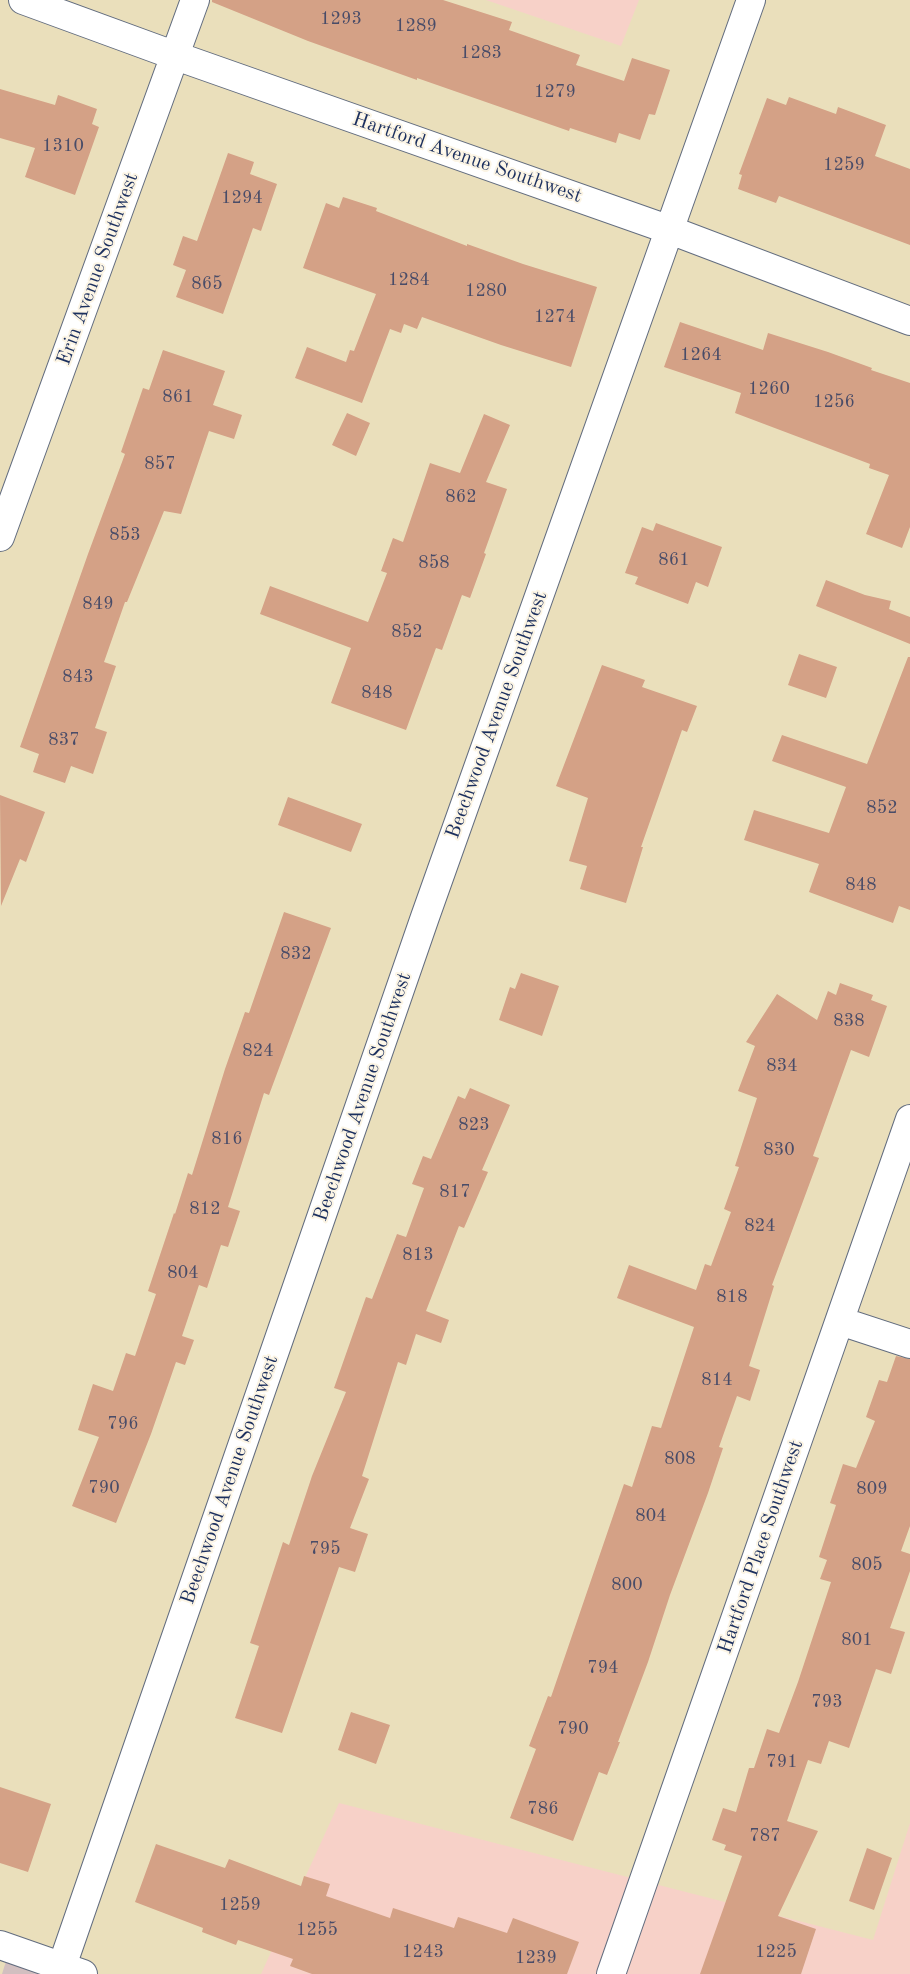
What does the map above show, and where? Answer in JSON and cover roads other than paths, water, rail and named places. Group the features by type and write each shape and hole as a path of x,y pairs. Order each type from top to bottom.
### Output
{"street":[{"name":"Hartford Avenue Southwest","path":"23,0 176,56 670,230 910,320"},
{"name":"Erin Avenue Southwest","path":"0,537 195,0"},
{"name":"Beechwood Avenue Southwest","path":"72,1970 425,917 752,0"},
{"name":"Hartford Place Southwest","path":"611,1974 910,1120"},
{"path":"840,1321 910,1344"},
{"path":"0,1945 72,1970"}]}
